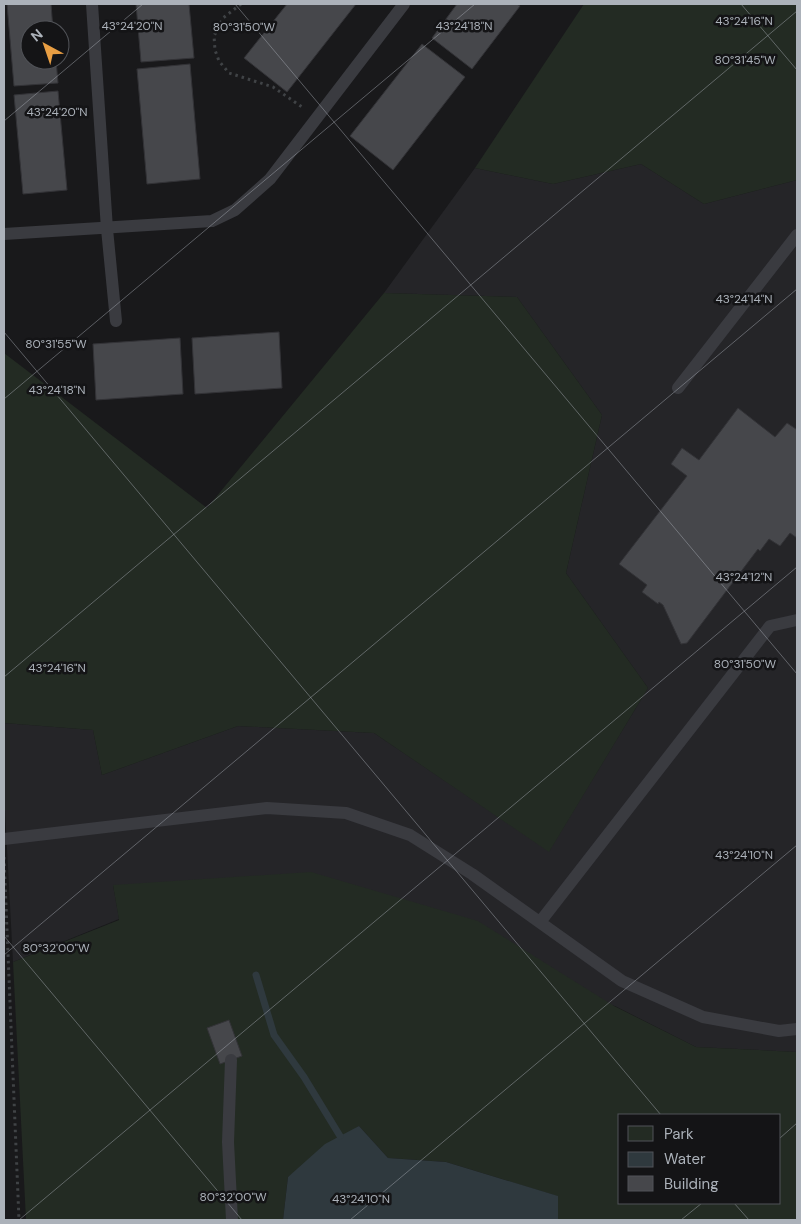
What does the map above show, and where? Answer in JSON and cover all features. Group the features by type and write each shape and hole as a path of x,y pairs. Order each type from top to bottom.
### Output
{"lane":[{"path":"92,4 107,228 116,321"},
{"path":"4,234 212,221 235,210 270,179 404,4"},
{"path":"678,388 797,235"},
{"path":"540,922 770,626 797,620"},
{"path":"4,839 267,808 346,813 410,835 472,874 622,981 703,1017 779,1031 797,1029"},
{"path":"231,1060 228,1142 232,1220"}],"path":[{"path":"242,4 223,18 214,36 215,50 219,61 228,73 273,87 317,118"},
{"path":"4,857 19,1220"}],"shaded area":[{"path":"641,164 704,204 797,180 797,1052 696,1047 615,1006 113,885 119,919 13,962 4,792 4,723 93,730 102,775 238,726 374,733 549,851 648,688 566,573 602,415 517,297 384,293 475,168 553,184"}],"green space":[{"path":"584,4 797,4 797,180 704,204 641,164 553,184 475,168"},
{"path":"384,293 517,297 602,415 566,573 648,688 549,852 374,733 238,726 102,775 93,730 4,723 4,353 207,508"},
{"path":"311,872 478,921 614,1006 696,1047 797,1052 797,1220 558,1220 557,1196 446,1162 388,1158 359,1126 288,1177 283,1220 26,1220 13,962 119,920 113,885"}],"water":[{"path":"359,1126 388,1158 446,1162 558,1196 558,1220 283,1220 288,1177 325,1144"}],"building":[{"path":"7,4 51,4 52,20 20,20 20,70 57,70 58,83 14,86"},
{"path":"136,4 189,4 194,58 141,62"},
{"path":"287,4 356,4 287,92 244,58"},
{"path":"457,4 517,4 520,6 472,69 432,38"},
{"path":"422,44 465,77 393,170 350,136"},
{"path":"190,64 200,179 147,184 137,69"},
{"path":"58,91 67,190 23,194 14,95"},
{"path":"279,332 282,388 195,394 192,338"},
{"path":"180,338 183,394 96,400 93,344"},
{"path":"738,408 775,437 787,423 796,429 797,427 797,538 790,533 780,546 769,539 760,551 758,549 687,643 681,644 663,605 659,602 658,604 642,592 647,585 619,564 687,476 671,464 682,448 699,460"},
{"path":"229,1020 242,1056 220,1064 207,1028"}],"waterway":[{"path":"256,975 274,1035 304,1077 340,1136"}]}
